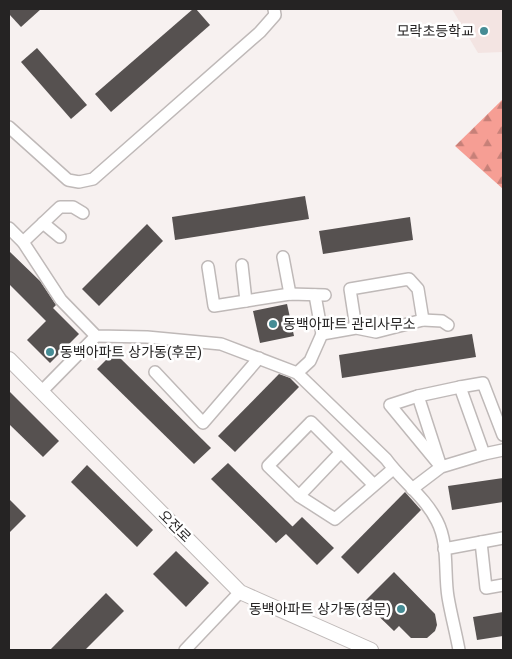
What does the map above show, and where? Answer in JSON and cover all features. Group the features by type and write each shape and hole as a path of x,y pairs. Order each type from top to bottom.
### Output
{"street":[{"path":"9,127 68,180 79,182 93,179 260,32 275,15 274,9"},
{"path":"23,242 60,207 73,206 83,213"},
{"path":"43,223 60,237"},
{"path":"9,228 23,242 61,300 96,336 147,337 221,344 297,373 386,459 426,504 438,523 444,549 448,597 459,650"},
{"path":"282,257 290,294"},
{"path":"242,265 246,301"},
{"path":"208,267 214,306 290,294 320,295 322,334 310,361 297,373"},
{"path":"356,328 350,289 409,279 418,289 423,320"},
{"path":"322,334 356,328 376,332 423,320 442,321 448,325"},
{"path":"41,392 96,336"},
{"path":"155,372 203,423 259,358"},
{"name":"오전로","path":"9,359 240,592 371,650"},
{"path":"441,467 390,405 418,396 482,383 503,435"},
{"path":"460,387 484,454"},
{"path":"418,396 441,467"},
{"path":"373,484 311,422 268,466 299,496 336,519 373,484 393,469"},
{"path":"412,489 441,467 503,450"},
{"path":"299,496 340,453"},
{"path":"444,549 503,538"},
{"path":"481,542 486,588 503,585"},
{"path":"185,650 240,592"}],"shaded area":[{"name":"모락초등학교","path":"452,9 503,9 503,52 478,53"}],"green space":[{"path":"503,99 503,189 455,146"}],"building":[{"path":"9,9 41,9 21,27 9,14"},
{"path":"193,9 196,9 210,25 111,112 95,94"},
{"path":"37,48 87,105 71,119 21,62"},
{"path":"305,196 309,219 175,240 172,217"},
{"path":"410,217 413,240 323,254 319,231"},
{"path":"147,224 163,241 99,306 82,289"},
{"path":"9,251 40,281 56,305 53,308 79,334 50,363 27,340 46,321 9,284"},
{"name":"동백아파트 관리사무소","path":"287,304 294,336 260,343 253,311"},
{"path":"472,334 476,357 342,378 339,355"},
{"path":"114,352 211,448 194,464 97,369"},
{"path":"279,374 290,378 299,387 235,452 218,436"},
{"path":"9,391 59,441 43,457 9,424"},
{"path":"228,463 292,527 302,517 334,548 317,565 286,534 276,543 211,479"},
{"path":"87,465 153,530 137,547 71,482"},
{"path":"503,478 503,502 452,510 448,486"},
{"path":"405,492 421,510 358,574 341,557"},
{"path":"9,499 26,516 9,533"},
{"path":"176,551 209,583 186,607 153,574"},
{"name":"동백아파트 상가동(정문)","path":"394,572 435,614 437,625 435,631 427,638 411,638 399,626 394,631 364,602"},
{"path":"106,593 124,611 85,650 50,650"},
{"path":"503,612 503,636 477,640 473,617"}],"place":[{"name":"모락초등학교","path":"484,31"},
{"name":"동백아파트 관리사무소","path":"273,324"},
{"name":"동백아파트 상가동(후문)","path":"50,352"},
{"name":"동백아파트 상가동(정문)","path":"401,609"}]}
